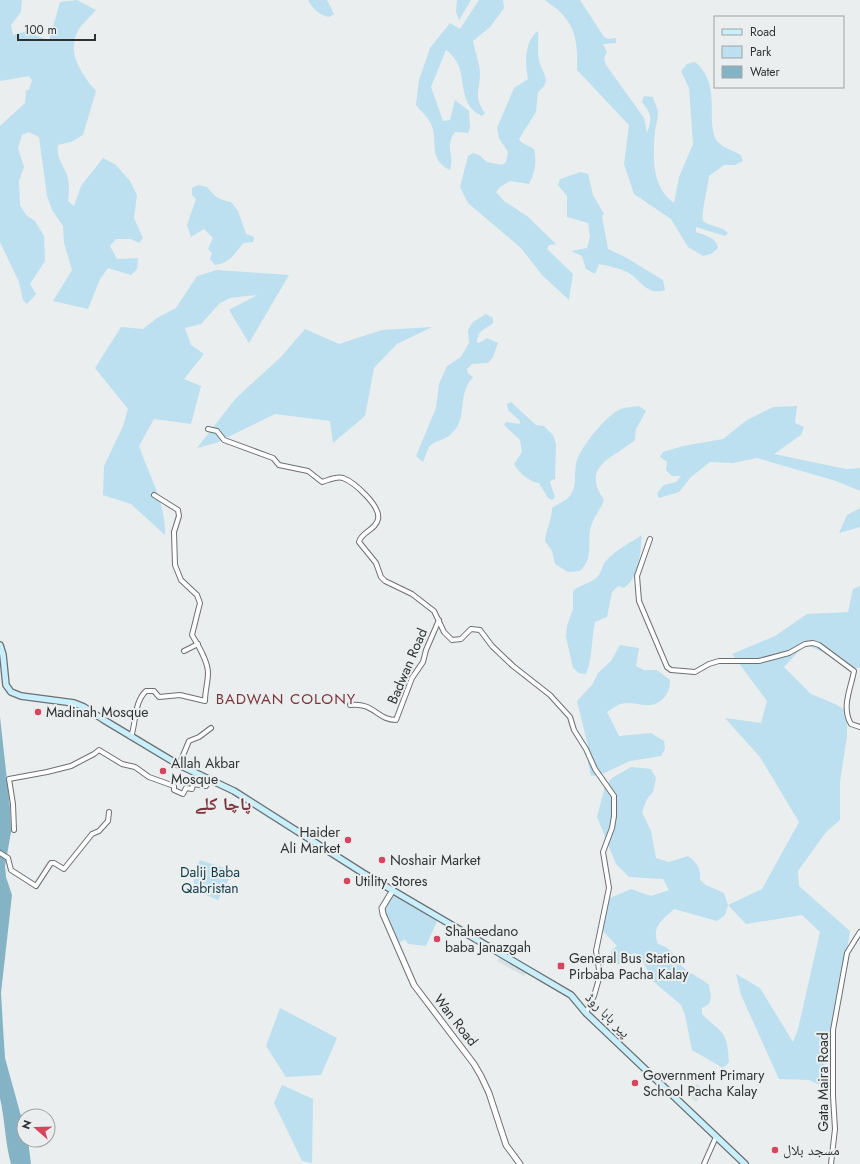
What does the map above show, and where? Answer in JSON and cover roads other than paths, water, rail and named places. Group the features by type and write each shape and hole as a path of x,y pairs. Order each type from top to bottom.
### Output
{"main road":[{"path":"0,645 2,655"},
{"name":"پیر بابا روڈ","path":"2,655 6,685 11,692 21,696 74,703 84,707 179,765 234,791 393,890 572,995 586,1013 745,1164"}],"street":[{"path":"208,429 217,431 224,440 261,455 273,458 279,465 308,471 322,482 336,477 348,481 370,499 377,508 378,520 374,527 362,536 359,542 376,563 381,578 391,585 420,599 434,611 444,632 452,640 461,639 471,629 480,630 492,646 513,666 550,695 570,717 574,730 586,749 595,770 613,792 615,804 612,828 603,852 609,888 596,951 600,975 594,996 586,1013"},
{"path":"131,737 134,720 142,696 146,691 154,691 159,697 180,695 205,701 208,671 198,644 192,635 192,630 199,614 200,603 196,595 181,580 175,565 174,532 179,516 178,510 154,495"},
{"path":"650,539 637,576 639,601 667,667 671,670 695,672 709,664 719,661 759,661 789,653 805,644 813,643 819,645 854,671 849,690 848,719 851,724 860,727"},
{"name":"Badwan Road","path":"350,706 359,704 366,706 387,718 397,718 412,678 423,662 426,650 439,620"},
{"path":"184,651 198,644"},
{"path":"179,765 189,741 199,737 211,728"},
{"path":"14,830 13,804 8,779 48,772 71,766 99,750 122,764 135,767 149,776 174,786 174,790 183,794 186,788 192,788 193,784 206,786 210,779"},
{"path":"0,853 8,858 11,870 36,886 46,868 51,864 54,863 64,869 92,834 99,831 108,821 109,812"},
{"name":"Wan Road","path":"393,890 382,908 383,914 414,985 474,1064 489,1093 506,1145 520,1164"},
{"name":"Gata Maira Road","path":"831,1164 835,1129 833,1096 833,1030 847,953 860,932"},
{"path":"704,1164 716,1137"}],"water":[{"path":"0,717 10,807 11,832 5,866 6,877 12,895 1,993 5,1058 19,1108 16,1108 16,1148 29,1148 31,1164 11,1164 7,1148 0,1098"}],"place":[{"name":"Madinah Mosque","path":"38,712"},
{"name":"Allah Akbar Mosque","path":"163,771"},
{"name":"Haider Ali Market","path":"348,840"},
{"name":"Noshair Market","path":"382,860"},
{"name":"Utility Stores","path":"347,881"},
{"name":"Shaheedano baba Janazgah","path":"437,939"},
{"name":"General Bus Station Pirbaba Pacha Kalay","path":"561,966"},
{"name":"Government Primary School Pacha Kalay","path":"635,1083"},
{"name":"مسجد بلال","path":"775,1150"}],"district":[{"name":"BADWAN COLONY","path":"286,699"},
{"name":"پاچا کلے","path":"223,804"}],"park label":[{"name":"Dalij Baba Qabristan","path":"210,880"}]}
